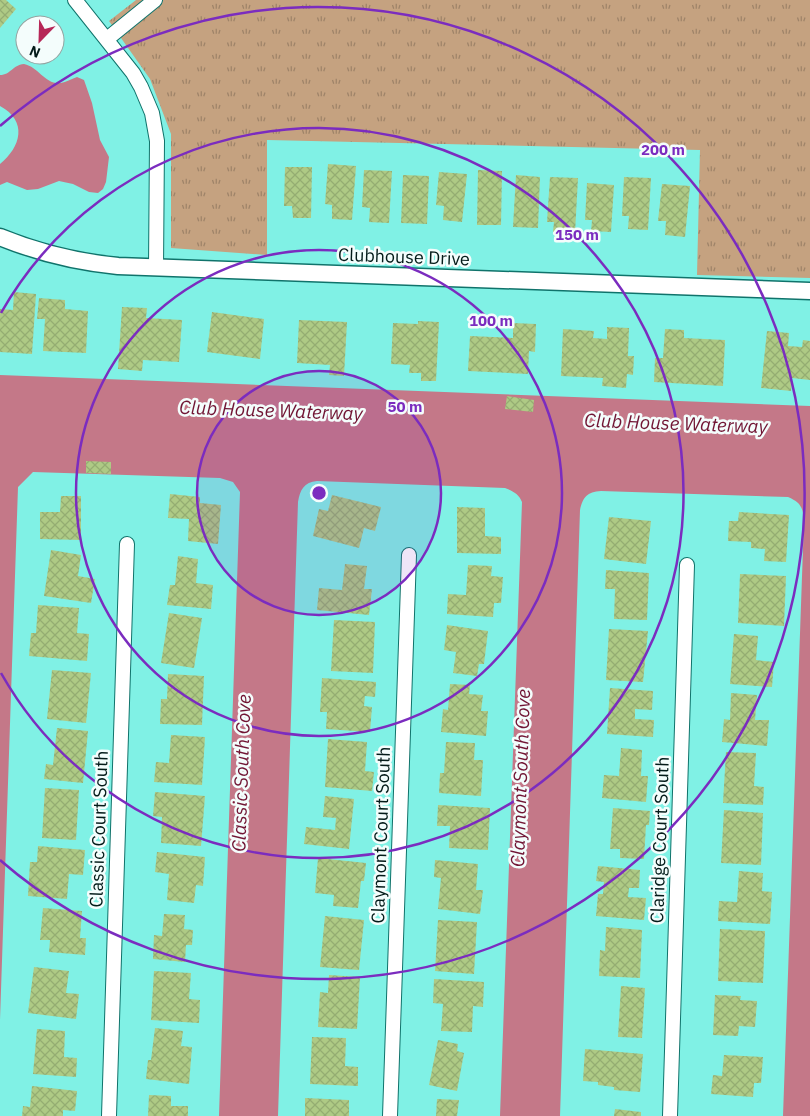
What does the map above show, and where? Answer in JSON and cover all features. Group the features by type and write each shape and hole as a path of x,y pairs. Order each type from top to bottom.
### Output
{"street":[{"path":"75,0 107,39 141,87 152,113 157,154 156,268"},
{"path":"107,39 156,0"},
{"name":"Clubhouse Drive","path":"0,237 65,258 98,264 156,268 810,291"},
{"name":"Classic Court South","path":"109,1116 128,544"},
{"name":"Claymont Court South","path":"390,1116 409,555"},
{"name":"Claridge Court South","path":"670,1116 687,565"}],"green space":[{"path":"136,0 810,0 810,278 697,275 700,150 267,140 267,255 171,248 171,134 150,79 109,21"}],"water":[{"path":"17,66 29,66 46,79 55,83 63,83 77,77 84,80 92,103 100,140 109,157 106,182 103,189 98,193 89,192 73,184 59,181 38,189 27,190 7,182 0,185 0,164 13,150 17,142 18,126 9,112 0,106 0,75 4,75"},
{"path":"0,375 810,406 810,1116 783,1116 804,520 800,506 788,497 601,491 589,494 583,502 580,510 560,1116 500,1116 522,502 515,493 505,488 317,481 303,487 298,502 278,1116 219,1116 240,492 233,482 220,478 33,472 18,487 0,1020"}],"building":[{"path":"0,0 6,0 16,9 0,28"},
{"path":"328,164 356,166 352,220 332,219 332,205 325,204"},
{"path":"285,167 312,167 311,218 293,218 292,206 284,206"},
{"path":"364,170 392,171 389,223 369,222 370,208 362,207"},
{"path":"478,170 502,171 501,225 477,225"},
{"path":"439,172 467,174 462,222 443,220 444,206 436,205"},
{"path":"403,175 429,176 427,224 401,223"},
{"path":"516,175 540,177 538,228 513,227"},
{"path":"550,177 578,178 575,233 553,232 554,222 547,222"},
{"path":"624,177 651,178 648,230 628,229 629,216 622,216"},
{"path":"587,183 614,185 611,232 591,231 592,220 585,220"},
{"path":"662,184 690,186 685,237 665,235 666,221 658,221"},
{"path":"14,292 36,294 32,354 0,352 0,309 13,310"},
{"path":"39,298 65,300 65,309 88,311 86,353 43,351 45,319 37,319"},
{"path":"122,307 147,308 146,318 182,320 179,362 143,360 142,371 118,369"},
{"path":"212,312 264,319 260,359 207,352"},
{"path":"299,320 347,322 344,376 329,375 330,365 297,363"},
{"path":"418,321 439,322 436,381 421,381 421,373 409,373 410,365 391,364 393,323 418,324"},
{"path":"513,323 536,324 535,352 529,351 528,374 468,371 470,336 513,338"},
{"path":"607,327 629,328 628,356 634,356 633,375 627,374 626,388 602,386 603,378 561,376 563,329 594,331 593,338 607,339"},
{"path":"665,329 684,330 684,338 725,340 723,386 654,382 655,358 663,358"},
{"path":"767,331 789,333 788,346 802,347 803,340 810,341 810,380 792,378 791,391 761,388"},
{"path":"507,396 534,400 533,412 505,409"},
{"path":"86,461 111,462 111,474 86,473"},
{"path":"170,494 200,497 200,503 221,505 218,544 188,541 189,519 168,518"},
{"path":"332,495 381,507 375,531 364,528 359,548 313,536 319,509 328,511"},
{"path":"61,496 81,496 81,540 40,539 40,512 60,512"},
{"path":"457,507 485,508 485,536 501,537 501,554 457,553"},
{"path":"739,512 789,515 786,562 764,561 765,549 751,548 751,542 728,541 729,521 738,521"},
{"path":"609,517 651,521 646,564 604,559"},
{"path":"51,550 81,555 78,576 95,579 91,603 44,596"},
{"path":"178,556 198,559 196,583 213,585 211,609 167,605 170,585 175,585"},
{"path":"345,564 367,566 364,589 372,589 369,615 317,610 319,588 342,590"},
{"path":"468,565 492,566 491,576 503,577 501,603 494,603 493,617 447,614 448,594 466,595"},
{"path":"606,570 649,573 647,620 614,619 615,589 605,589"},
{"path":"740,574 786,576 784,626 738,623"},
{"path":"38,605 79,608 77,633 89,634 87,661 29,656 31,633 36,633"},
{"path":"169,613 202,618 194,668 161,663"},
{"path":"334,620 375,622 373,673 331,671"},
{"path":"447,625 488,631 484,664 479,664 477,676 453,673 456,652 444,650"},
{"path":"609,629 648,631 643,682 606,680"},
{"path":"734,634 758,636 756,660 774,662 772,687 730,684"},
{"path":"52,670 91,673 86,723 47,719"},
{"path":"168,674 204,676 202,725 160,724 161,699 167,699"},
{"path":"322,678 376,682 375,697 365,696 364,706 372,707 370,732 326,729 327,712 320,712"},
{"path":"450,684 470,685 469,694 483,695 481,711 488,711 486,736 441,732 443,709 448,710"},
{"path":"610,688 653,691 652,710 635,709 635,719 654,720 653,737 607,734"},
{"path":"731,693 757,695 755,720 769,720 767,746 722,742 724,719 730,720"},
{"path":"57,728 88,731 83,783 44,779 46,764 53,765"},
{"path":"171,735 205,737 202,785 154,782 156,762 169,763"},
{"path":"328,739 367,742 365,771 374,772 372,791 325,787"},
{"path":"446,742 475,743 474,760 483,760 481,796 439,793 440,773 444,773"},
{"path":"621,748 642,750 641,776 648,776 646,802 602,798 604,775 619,776"},
{"path":"726,752 756,753 754,786 764,787 763,805 723,803"},
{"path":"45,788 79,790 76,840 42,838"},
{"path":"155,792 205,796 201,846 161,843 162,817 153,816"},
{"path":"325,796 354,799 349,849 304,844 306,827 335,830 336,818 323,817"},
{"path":"438,805 490,808 488,850 449,848 450,826 437,826"},
{"path":"613,808 650,811 649,825 646,825 644,859 620,858 620,849 610,849"},
{"path":"724,810 763,813 761,865 721,863"},
{"path":"38,846 85,850 83,875 69,874 67,899 28,896 30,862 37,862"},
{"path":"157,852 205,857 203,886 196,885 194,903 167,900 169,874 155,872"},
{"path":"318,858 366,863 364,881 361,881 358,908 333,906 334,895 315,893"},
{"path":"435,860 478,864 476,890 483,890 480,914 438,909 441,878 434,877"},
{"path":"598,866 640,870 639,888 629,888 628,897 646,898 644,920 596,916 598,894 603,894 604,882 596,881"},
{"path":"739,871 763,873 762,891 772,892 770,924 718,921 719,901 737,902"},
{"path":"43,908 82,911 80,938 86,938 85,955 49,952 50,940 40,940"},
{"path":"164,914 185,915 184,929 193,930 192,945 186,945 185,962 153,959 154,935 162,936"},
{"path":"325,916 364,920 359,970 320,967"},
{"path":"438,920 477,922 474,974 435,971"},
{"path":"606,927 642,930 640,978 599,976 600,950 605,951"},
{"path":"720,929 765,931 763,983 718,981"},
{"path":"34,967 69,971 66,993 79,994 76,1019 28,1013"},
{"path":"154,971 191,973 189,999 200,1000 199,1023 151,1020"},
{"path":"329,975 360,977 357,1029 318,1027 320,992 328,993"},
{"path":"434,979 484,982 483,1007 473,1006 472,1032 441,1031 443,1004 433,1003"},
{"path":"621,986 645,988 642,1038 618,1037"},
{"path":"715,995 741,996 740,1000 757,1001 755,1027 739,1026 738,1036 713,1035"},
{"path":"155,1028 183,1031 181,1046 192,1047 189,1084 146,1079 148,1060 151,1060"},
{"path":"37,1029 65,1031 64,1057 77,1058 76,1077 33,1074"},
{"path":"312,1037 346,1038 345,1066 358,1067 358,1086 310,1084"},
{"path":"438,1040 458,1044 457,1051 464,1053 457,1091 429,1085"},
{"path":"585,1049 643,1054 640,1092 614,1090 614,1087 598,1085 598,1082 583,1081"},
{"path":"724,1055 763,1057 761,1083 754,1083 753,1097 711,1094 713,1075 722,1076"},
{"path":"32,1086 77,1091 75,1111 63,1110 63,1116 22,1116 23,1106 30,1107"},
{"path":"149,1095 171,1096 171,1106 188,1106 188,1116 148,1116"},
{"path":"305,1098 349,1100 349,1116 305,1116"},
{"path":"437,1099 459,1100 457,1116 436,1116"},
{"path":"615,1109 641,1112 641,1116 614,1116"}],"water label":[{"name":"Club House Waterway","path":"271,410"},
{"name":"Club House Waterway","path":"676,423"},
{"name":"Classic South Cove","path":"241,773"},
{"name":"Claymont South Cove","path":"520,778"}]}
